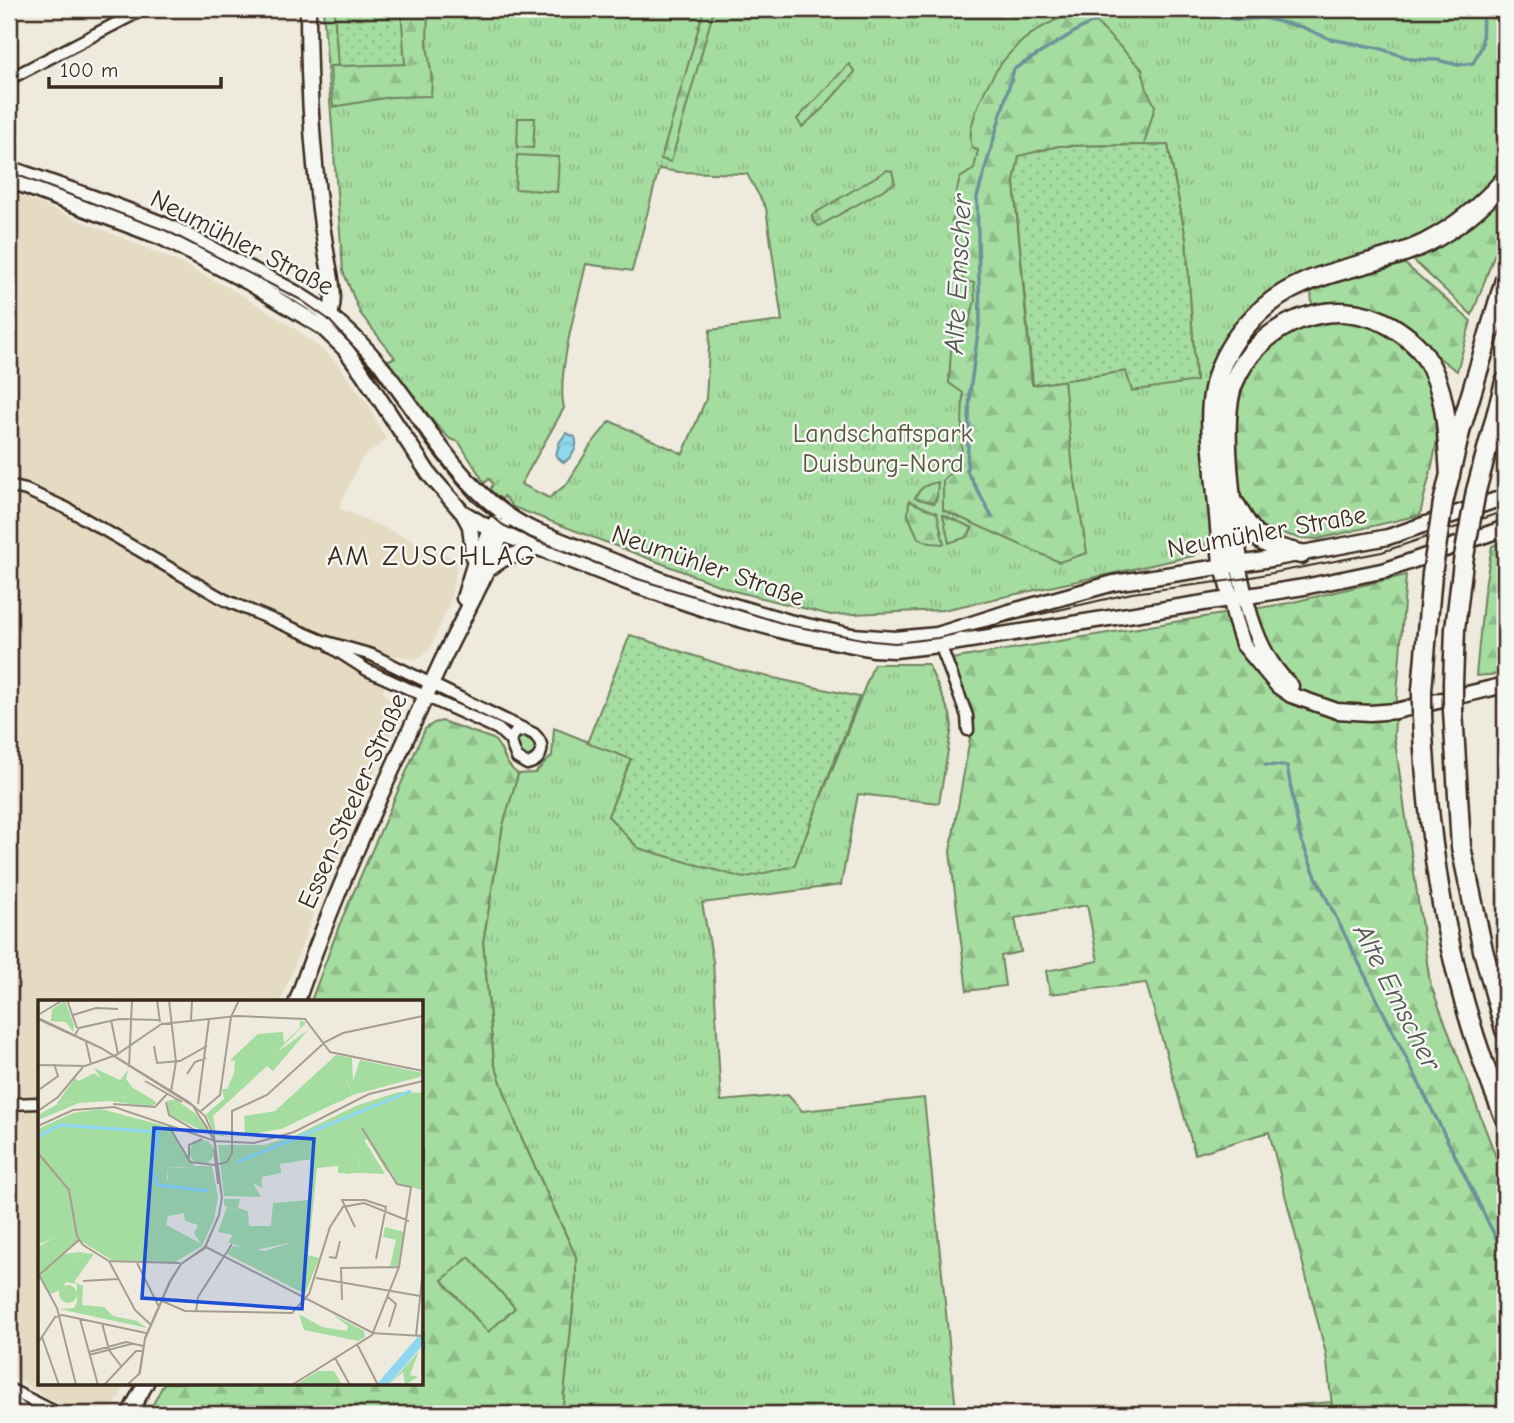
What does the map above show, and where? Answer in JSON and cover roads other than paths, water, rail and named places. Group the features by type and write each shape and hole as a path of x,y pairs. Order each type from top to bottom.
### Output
{"highway":[{"path":"1231,564 1210,422 1214,388 1222,365 1237,337 1259,313 1283,293 1306,282 1390,257 1425,243 1471,214 1505,180"},
{"path":"1505,281 1443,503 1426,623 1422,690 1431,845 1446,928 1468,1013 1505,1118"},
{"path":"1231,564 1232,500 1227,415 1232,385 1245,361 1262,341 1283,326 1313,314 1334,311 1358,313 1382,321 1405,334 1425,357 1438,384 1444,407 1450,476"},
{"path":"1505,382 1476,491 1463,562 1455,629 1453,683 1461,847 1483,950 1505,1030"},
{"path":"1498,406 1505,389"},
{"path":"1232,500 1244,522 1258,539 1273,548 1301,554"}],"main road":[{"path":"308,9 308,68 331,283 326,321"},
{"name":"Neumühler Straße","path":"9,168 169,228 305,297 326,321 429,474 462,512 496,532 636,586 710,611 787,632 873,649 895,650 938,640 1238,598 1386,570 1505,528"},
{"name":"Neumühler Straße","path":"9,180 163,238 355,337 464,475 504,515 531,529 700,595 789,622 874,638 938,640 1006,613 1114,583 1301,554 1388,537 1505,497"},
{"path":"462,512 470,526 479,569 536,548"},
{"name":"Essen-Steeler-Straße","path":"297,1000 328,915 459,623 464,598 504,515"},
{"path":"1231,564 1244,644 1278,686 1290,695 1337,710 1370,713 1396,711 1505,685"},
{"path":"129,1414 145,1384"}],"street":[{"path":"9,79 144,9"},
{"path":"9,486 26,490 66,508 225,600 323,641 372,655 534,734 540,742 541,753 536,761 527,764 517,758 510,740 498,729 367,670 323,641"},
{"path":"938,640 967,716 968,730"},
{"path":"510,740 516,732 525,730"},
{"path":"9,1104 38,1103"},
{"path":"9,1389 59,1414"},
{"path":"9,1398 28,1414"}],"water":[{"path":"566,433 575,437 576,445 572,455 564,463 556,456 559,443"}],"waterway":[{"name":"Alte Emscher","path":"992,517 967,471 970,391 980,318 977,197 1014,69 1081,28 1121,9"},
{"name":"Alte Emscher","path":"1202,9 1237,20 1263,18 1302,27 1330,39 1379,48 1411,59 1437,60 1458,65 1473,63 1482,46 1483,9"},
{"name":"Alte Emscher","path":"1265,765 1287,766 1300,837 1316,877 1505,1256"}],"tram line":[{"path":"9,172 167,231 301,300 328,319 376,371 457,483 473,501 503,525 537,541 638,579 788,625 895,643 938,638 1132,593 1241,579 1382,552 1505,511"}],"district":[{"name":"AM ZUSCHLAG","path":"432,556"}],"park label":[{"name":"Landschaftspark Duisburg-Nord","path":"883,449"}]}
